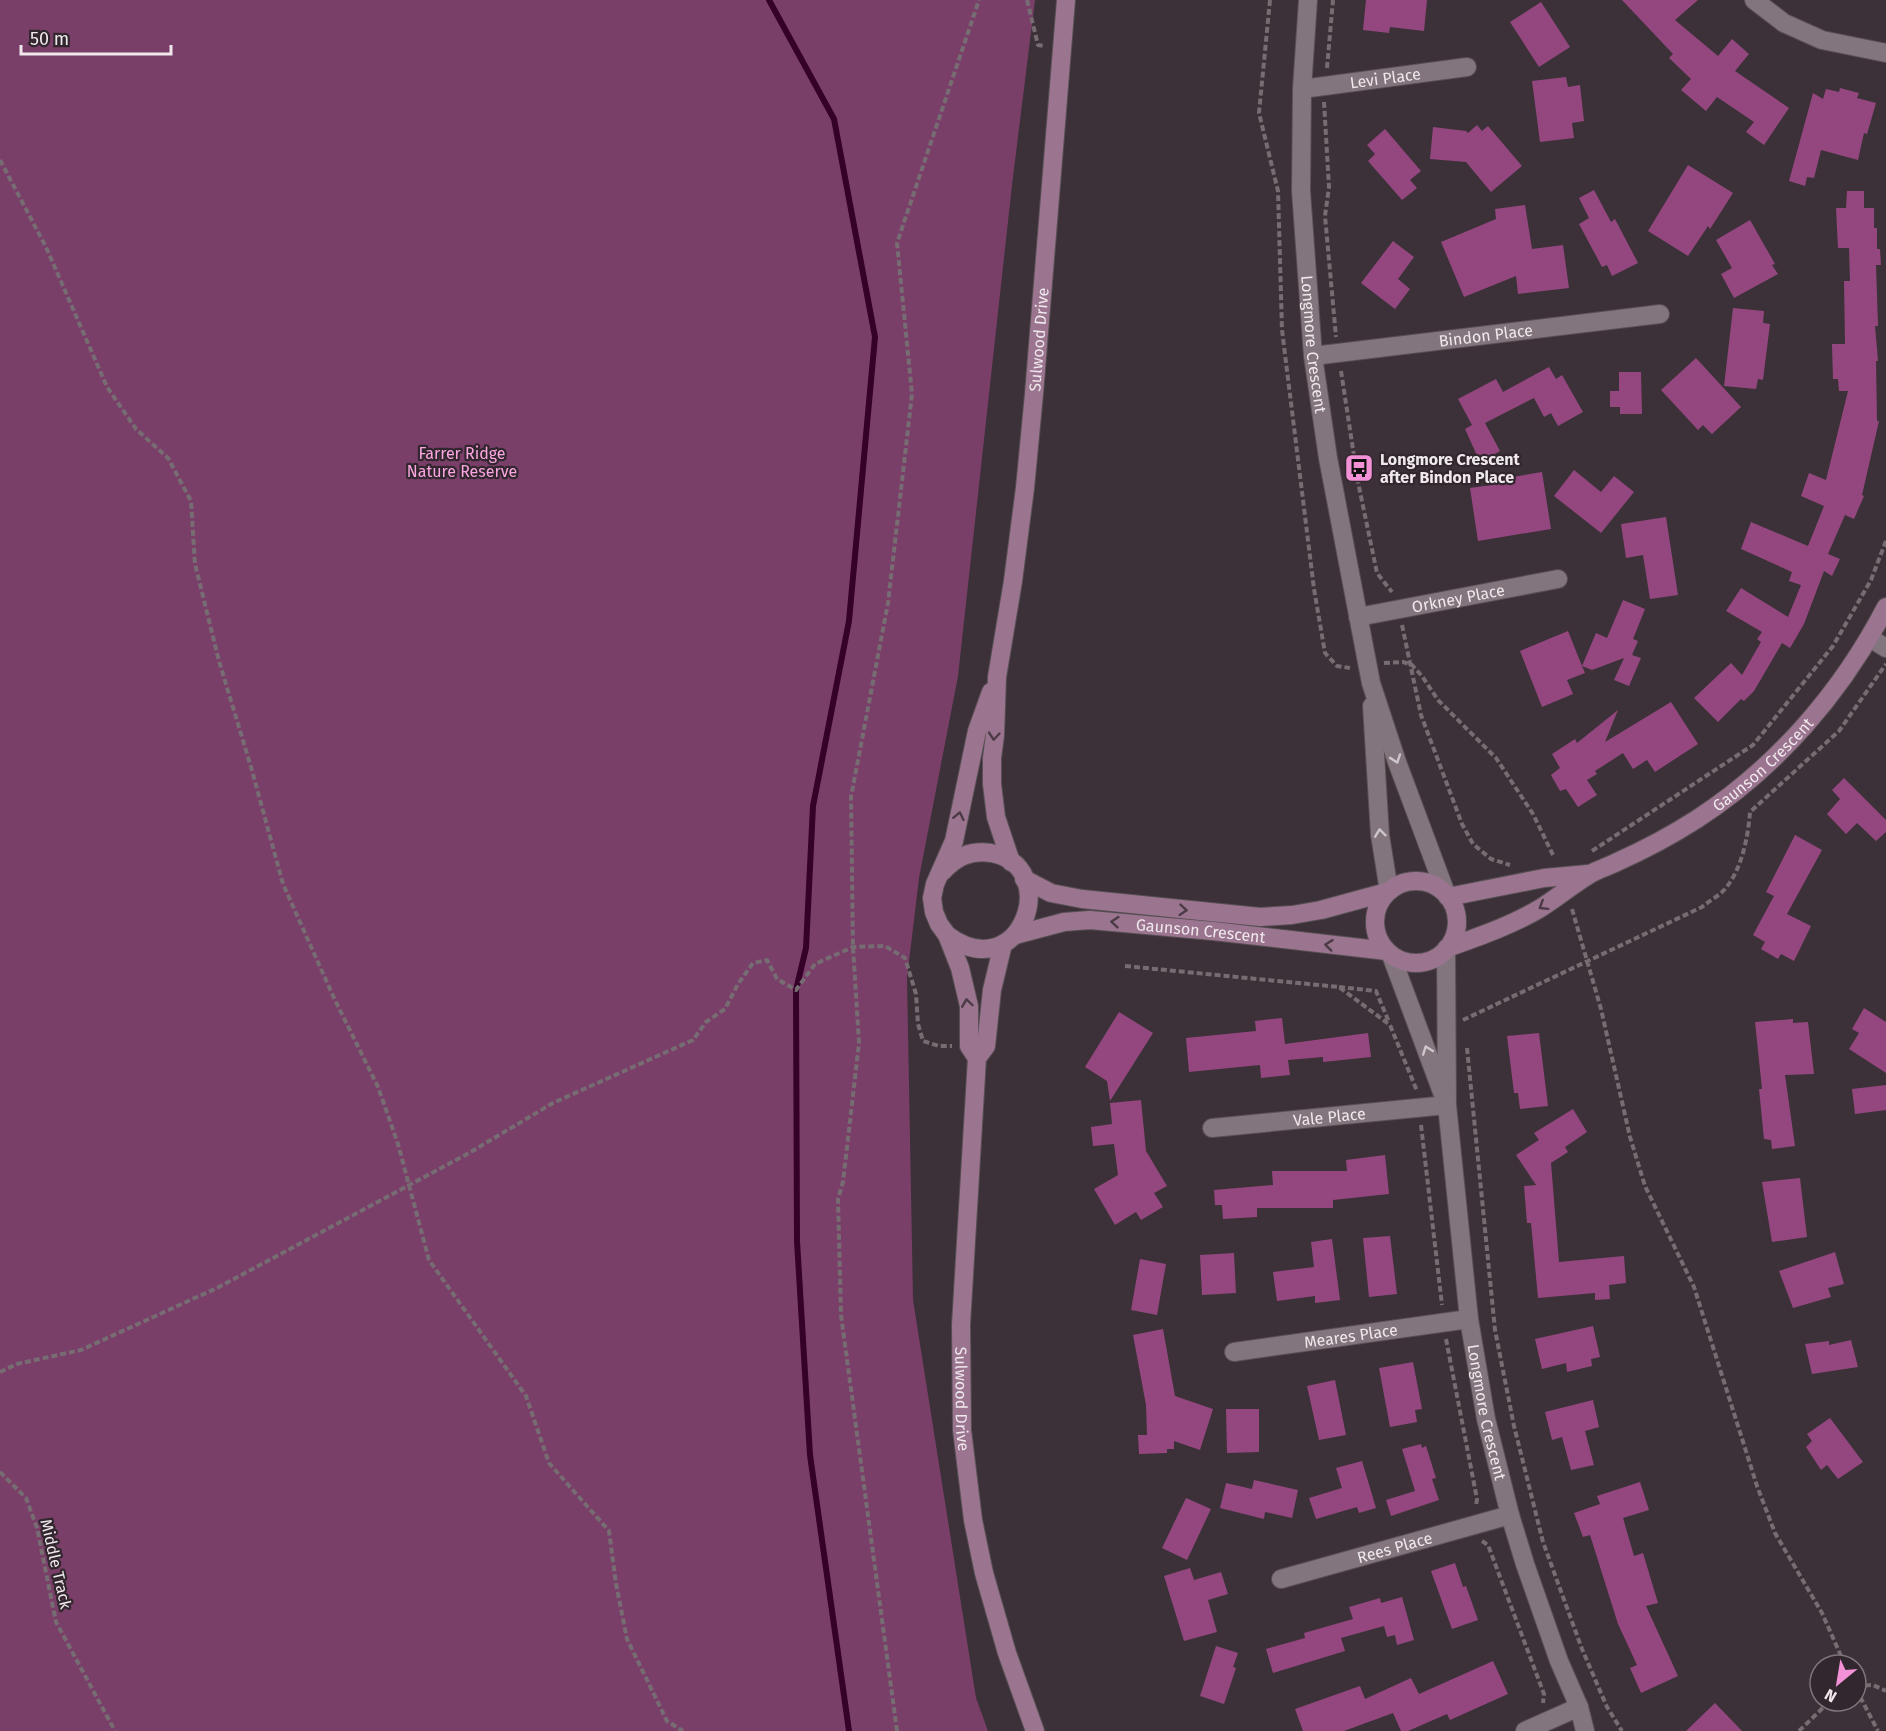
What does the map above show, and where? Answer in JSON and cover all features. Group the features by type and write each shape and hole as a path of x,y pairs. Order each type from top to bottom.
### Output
{"main road":[{"name":"Sulwood Drive","path":"973,1052 986,1046 992,990 1009,939 1024,923 1029,908 1029,893 1024,879 1011,862 996,817 992,758 997,677 1013,581 1026,476 1066,0"},
{"name":"Gaunson Crescent","path":"1446,949 1502,928 1540,909 1592,873 1618,862 1695,820 1720,803 1769,762 1813,717 1870,638 1886,607"},
{"name":"Sulwood Drive","path":"997,677 977,731 954,841 935,884 932,898 934,912 947,935 960,968 969,1006 973,1052 961,1325 960,1394 963,1448 973,1520 991,1603 1006,1653 1035,1731"},
{"path":"941,872 952,861 966,854 982,852 997,854 1011,862"},
{"name":"Gaunson Crescent","path":"1447,896 1544,878 1592,873"},
{"name":"Gaunson Crescent","path":"1024,879 1051,893 1082,899 1260,917 1321,910 1388,892"},
{"path":"1419,881 1439,888 1452,905 1456,923 1452,940 1446,949 1438,956 1419,963 1400,960 1389,953 1380,943 1375,922 1380,901 1388,892 1408,882 1419,881"},
{"name":"Gaunson Crescent","path":"1009,939 1064,922 1090,920 1213,931 1389,953"},
{"path":"947,935 968,947 992,948 1009,939"}],"street":[{"name":"Longmore Crescent","path":"1308,0 1302,89 1301,191 1313,357 1328,458 1371,683 1397,762 1447,896"},
{"path":"1754,0 1784,23 1822,40 1886,52"},
{"name":"Levi Place","path":"1302,89 1467,67"},
{"name":"Bindon Place","path":"1313,357 1660,314"},
{"name":"Orkney Place","path":"1358,617 1558,579"},
{"path":"1870,638 1886,648"},
{"name":"Longmore Crescent","path":"1371,683 1379,824 1388,892"},
{"name":"Longmore Crescent","path":"1446,949 1447,1105 1469,1319 1486,1419 1510,1515 1543,1615 1579,1707 1585,1731"},
{"name":"Longmore Crescent","path":"1389,953 1447,1105"},
{"name":"Vale Place","path":"1212,1128 1447,1105"},
{"name":"Meares Place","path":"1234,1352 1469,1319"},
{"name":"Rees Place","path":"1281,1579 1510,1515"},
{"name":"Longmore Crescent","path":"1579,1707 1596,1731"},
{"path":"1525,1731 1579,1707"}],"path":[{"path":"897,1731 841,1315 838,1199 843,1182 859,1043 853,948 851,797 888,603 912,394 897,243 979,0"},
{"path":"1027,0 1038,45 1062,52"},
{"path":"1270,0 1259,113 1278,191 1282,330 1314,590 1325,653 1337,666 1351,668 1367,664 1403,662 1412,666 1422,676 1438,700 1496,758 1533,814 1552,855"},
{"path":"1326,72 1333,0"},
{"path":"1324,105 1329,187 1325,216 1335,333"},
{"path":"0,160 46,247 107,387 136,429 168,458 191,501 195,564 219,661 283,884 334,998 378,1087 398,1144 429,1260 526,1395 549,1463 609,1531 627,1640 667,1721 683,1731"},
{"path":"1340,366 1358,483 1377,573 1395,596"},
{"path":"1587,854 1753,745 1833,646 1871,580 1886,541"},
{"path":"1402,622 1421,715 1462,824 1473,844 1491,859 1519,868"},
{"path":"1464,1030 1463,1020 1702,906 1725,889 1740,860 1748,834 1750,812 1839,731 1886,663"},
{"path":"1572,909 1602,1009 1630,1137 1645,1186 1694,1287 1757,1486 1775,1533 1822,1613 1840,1653"},
{"path":"0,1372 17,1364 81,1350 219,1287 470,1153 553,1104 693,1040 706,1022 724,1009 753,963 767,960 777,979 796,990 815,964 853,948 885,946 905,958 916,994 918,1024 923,1041 973,1052"},
{"path":"1125,966 1376,991 1416,1086 1444,1323 1477,1499 1474,1512"},
{"path":"1339,987 1390,1025"},
{"path":"1466,1040 1495,1330 1514,1426 1543,1542 1582,1649 1607,1707 1622,1731"},
{"name":"Middle Track","path":"0,1472 26,1498 37,1528 56,1622 115,1731"},
{"path":"1479,1540 1488,1545 1544,1694 1541,1712"},
{"path":"1868,1686 1873,1685 1886,1691"},
{"path":"1868,1711 1878,1731"},
{"path":"1799,1731 1818,1713"}],"green space":[{"name":"Farrer Ridge Nature Reserve","path":"0,0 1035,0 1012,185 958,676 919,878 907,978 913,1300 976,1698 988,1731 0,1731"}],"building":[{"path":"1366,0 1427,0 1424,31 1390,27 1389,33 1363,30"},
{"path":"1622,0 1698,0 1675,20 1718,56 1732,39 1749,54 1735,71 1789,108 1764,145 1746,132 1754,122 1717,97 1706,111 1681,90 1691,79 1669,58 1673,54"},
{"path":"1541,2 1570,47 1539,67 1510,22"},
{"path":"1566,77 1568,87 1580,85 1584,121 1572,123 1574,138 1540,142 1532,81"},
{"path":"1840,88 1859,93 1857,98 1876,103 1867,134 1864,133 1858,160 1821,150 1814,178 1807,177 1805,186 1789,181 1813,93 1823,99 1826,89 1839,92"},
{"path":"1477,125 1482,131 1488,126 1522,166 1491,192 1466,162 1430,159 1433,127 1468,133"},
{"path":"1385,129 1421,171 1410,180 1417,188 1402,200 1368,161 1375,154 1367,145"},
{"path":"1688,165 1733,193 1710,229 1708,226 1688,256 1648,231"},
{"path":"1594,190 1611,222 1615,219 1638,263 1612,276 1607,265 1602,267 1579,224 1589,218 1579,198"},
{"path":"1847,191 1864,191 1864,208 1874,208 1874,228 1877,228 1877,249 1880,249 1881,265 1876,265 1878,326 1875,326 1878,361 1876,361 1877,421 1879,421 1862,495 1864,496 1854,519 1845,515 1828,554 1840,559 1832,576 1824,571 1804,624 1790,648 1782,643 1754,691 1744,701 1741,699 1718,722 1694,698 1731,663 1742,675 1761,642 1757,639 1762,632 1726,611 1741,588 1788,617 1801,585 1789,581 1792,572 1741,549 1751,522 1808,546 1824,506 1801,496 1809,473 1826,480 1848,391 1839,391 1838,379 1833,379 1832,344 1845,344 1844,281 1850,281 1849,248 1838,248 1836,208 1846,208"},
{"path":"1525,205 1532,249 1563,245 1569,288 1518,294 1516,276 1464,297 1441,242 1496,219 1495,209"},
{"path":"1750,220 1775,264 1772,265 1778,274 1734,298 1721,274 1732,268 1716,240"},
{"path":"1393,241 1414,257 1398,279 1410,289 1395,309 1361,283"},
{"path":"1733,308 1764,311 1763,323 1770,324 1763,380 1758,379 1756,389 1724,386"},
{"path":"1696,358 1741,407 1712,434 1703,425 1698,430 1661,390"},
{"path":"1549,367 1556,379 1562,375 1583,412 1558,426 1551,413 1544,417 1534,398 1485,423 1500,451 1480,462 1465,429 1472,425 1458,399 1496,379 1503,392"},
{"path":"1619,372 1641,372 1642,414 1620,414 1620,407 1610,407 1610,391 1619,391"},
{"path":"1574,470 1601,492 1614,476 1634,492 1601,533 1554,496"},
{"path":"1542,472 1551,529 1478,541 1470,488 1492,485 1490,481"},
{"path":"1666,517 1678,595 1650,599 1643,555 1626,558 1621,524"},
{"path":"1623,600 1645,609 1633,639 1638,641 1632,655 1641,658 1629,686 1614,680 1624,658 1592,670 1582,666 1596,633 1607,638"},
{"path":"1568,631 1585,673 1567,680 1573,694 1542,707 1520,651"},
{"path":"1671,702 1698,744 1655,772 1647,760 1633,769 1623,753 1595,771 1597,774 1587,780 1597,795 1578,807 1566,789 1560,791 1551,775 1560,768 1552,754 1575,739 1577,743 1618,710 1605,742"},
{"path":"1844,778 1886,820 1886,832 1876,841 1857,823 1846,834 1827,814 1840,799 1832,790"},
{"path":"1795,835 1822,850 1787,914 1811,926 1794,961 1781,954 1778,959 1761,949 1765,942 1753,935 1774,896 1766,892"},
{"path":"1864,1008 1886,1022 1886,1073 1849,1049 1859,1033 1852,1029"},
{"path":"1119,1012 1153,1033 1110,1101 1107,1081 1085,1067"},
{"path":"1282,1018 1285,1044 1368,1033 1371,1057 1323,1062 1323,1057 1288,1060 1290,1075 1261,1078 1260,1065 1189,1072 1186,1038 1256,1031 1255,1021"},
{"path":"1793,1019 1793,1023 1808,1022 1814,1074 1785,1075 1795,1146 1772,1149 1771,1140 1764,1139 1759,1089 1762,1089 1755,1022"},
{"path":"1539,1033 1548,1106 1520,1109 1518,1093 1514,1093 1507,1036"},
{"path":"1886,1085 1886,1110 1855,1114 1852,1089"},
{"path":"1141,1100 1146,1151 1167,1186 1154,1193 1163,1207 1141,1220 1136,1212 1115,1225 1094,1189 1118,1175 1114,1144 1093,1146 1091,1127 1112,1124 1110,1103"},
{"path":"1573,1109 1587,1132 1565,1147 1568,1152 1551,1163 1559,1262 1624,1256 1626,1283 1609,1285 1610,1299 1595,1300 1595,1293 1538,1298 1531,1223 1527,1223 1524,1186 1536,1185 1516,1155 1539,1140 1534,1133"},
{"path":"1385,1155 1389,1194 1333,1200 1333,1208 1257,1208 1257,1217 1223,1219 1222,1205 1215,1205 1214,1190 1273,1185 1272,1171 1347,1171 1346,1160"},
{"path":"1800,1178 1807,1237 1772,1242 1762,1182"},
{"path":"1390,1236 1397,1294 1369,1297 1363,1238"},
{"path":"1332,1239 1340,1300 1315,1303 1315,1296 1277,1301 1273,1272 1314,1267 1311,1242"},
{"path":"1835,1252 1844,1284 1828,1288 1831,1297 1793,1308 1779,1271"},
{"path":"1234,1253 1236,1293 1202,1295 1200,1255"},
{"path":"1140,1259 1166,1264 1157,1315 1131,1310"},
{"path":"1593,1326 1600,1357 1591,1359 1592,1366 1567,1372 1566,1363 1542,1369 1535,1339"},
{"path":"1163,1329 1175,1396 1213,1409 1200,1450 1174,1441 1174,1449 1167,1449 1167,1453 1139,1454 1138,1435 1147,1435 1146,1405 1133,1335"},
{"path":"1851,1340 1858,1367 1812,1374 1805,1344 1829,1341 1829,1345"},
{"path":"1413,1362 1422,1409 1415,1410 1417,1422 1390,1427 1379,1368"},
{"path":"1335,1380 1346,1435 1319,1440 1307,1386"},
{"path":"1593,1400 1599,1427 1585,1431 1594,1465 1571,1470 1562,1437 1552,1440 1545,1412"},
{"path":"1226,1409 1259,1409 1259,1452 1227,1453"},
{"path":"1830,1418 1863,1462 1838,1479 1827,1465 1821,1470 1806,1447 1812,1441 1807,1434"},
{"path":"1421,1444 1422,1448 1426,1446 1436,1478 1432,1479 1439,1500 1391,1516 1386,1500 1415,1491 1402,1449"},
{"path":"1362,1461 1376,1508 1359,1513 1357,1507 1316,1519 1309,1498 1342,1488 1336,1468"},
{"path":"1254,1480 1298,1490 1292,1518 1265,1512 1264,1519 1220,1508 1226,1483 1252,1489"},
{"path":"1640,1482 1649,1510 1623,1518 1634,1556 1643,1553 1658,1603 1646,1606 1678,1676 1641,1693 1630,1668 1637,1665 1618,1624 1590,1535 1583,1537 1574,1513 1600,1504 1597,1496"},
{"path":"1186,1498 1211,1509 1187,1560 1162,1548"},
{"path":"1455,1563 1478,1620 1452,1629 1431,1571"},
{"path":"1190,1568 1194,1580 1221,1572 1228,1594 1208,1600 1217,1632 1184,1641 1164,1576"},
{"path":"1402,1597 1414,1640 1397,1645 1395,1635 1387,1637 1384,1626 1341,1638 1345,1651 1273,1673 1266,1649 1305,1638 1304,1633 1353,1619 1349,1607 1380,1598 1381,1603"},
{"path":"1216,1646 1238,1653 1233,1667 1236,1668 1224,1704 1200,1696"},
{"path":"1493,1661 1508,1694 1450,1720 1447,1714 1408,1731 1401,1731 1393,1713 1344,1731 1303,1731 1295,1709 1360,1686 1365,1699 1411,1678 1419,1694"},
{"path":"1715,1703 1742,1731 1686,1731"}],"waterway":[{"path":"769,0 834,119 875,337 849,621 813,806 806,948 796,990 797,1241 810,1455 849,1731"}],"place":[{"name":"Longmore Crescent after Bindon Place","path":"1359,468"}]}
